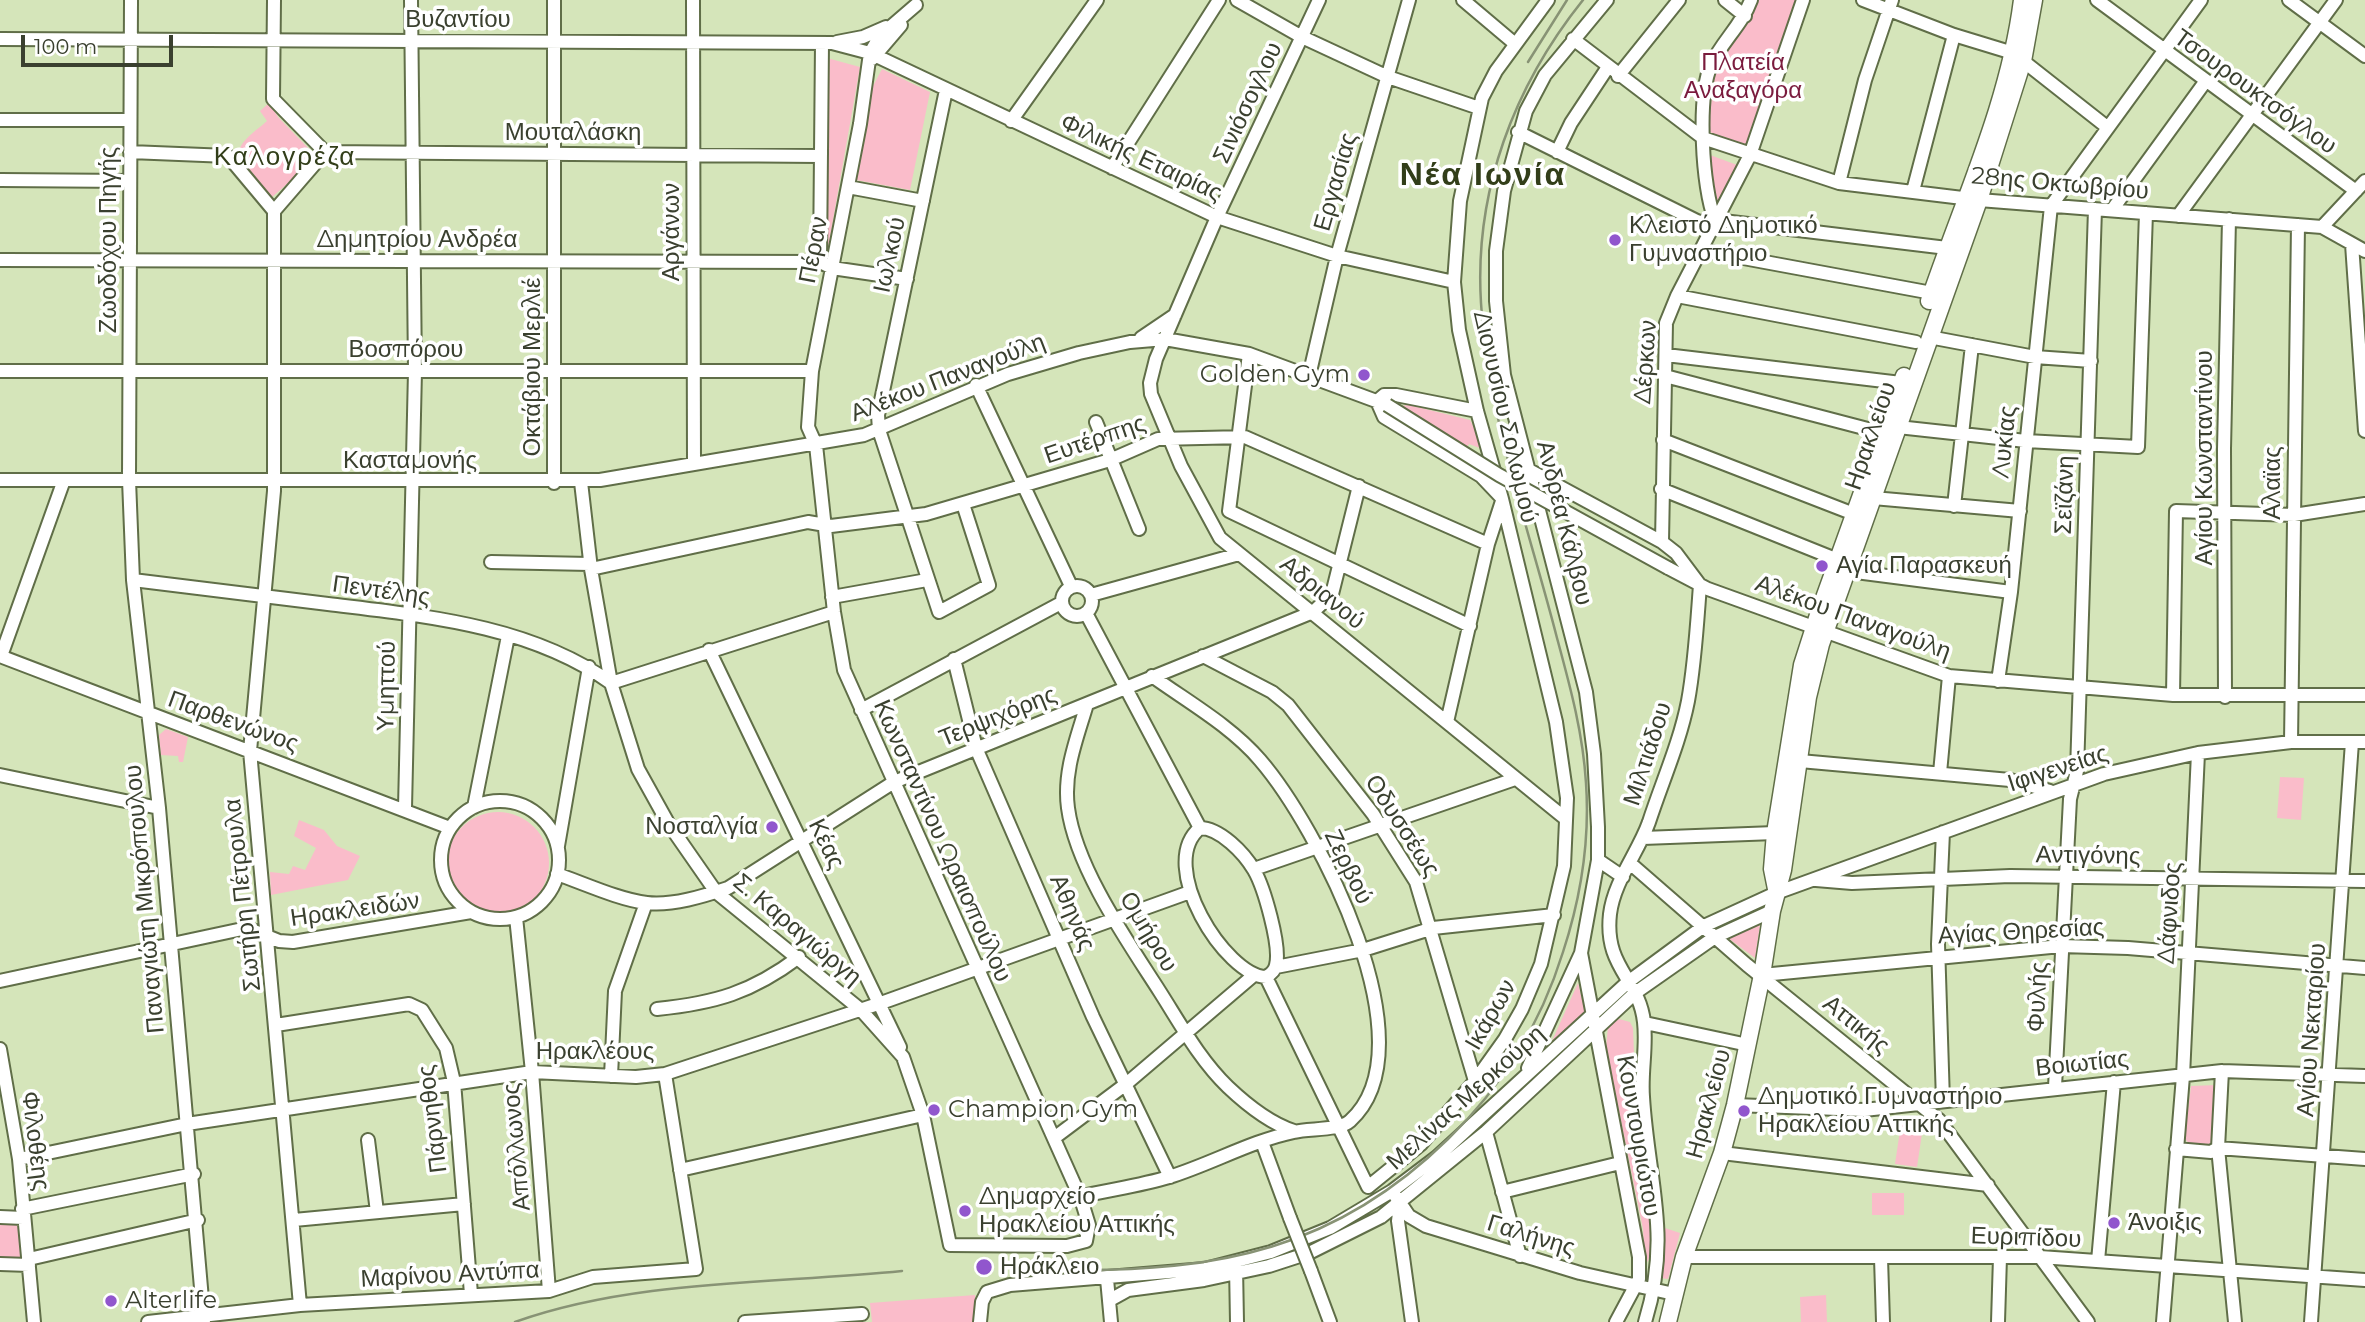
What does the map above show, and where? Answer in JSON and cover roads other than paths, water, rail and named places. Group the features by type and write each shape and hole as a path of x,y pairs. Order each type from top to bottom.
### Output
{"main road":[{"name":"Ηρακλείου","path":"2018,57 2022,0"},
{"name":"Ηρακλείου","path":"1843,566 1854,514 1891,430 1973,199 2034,0"},
{"name":"Ηρακλείου","path":"1776,893 1772,869 1775,833 1796,694 1843,566 1873,498 1902,383 1922,339 1932,293 1947,248 1973,199"},
{"name":"Ηρακλείου","path":"1668,1322 1684,1257 1722,1153 1735,1105 1762,975 1772,911 1783,870 1820,629"}],"street":[{"name":"Ζωοδόχου Πηγής","path":"129,480 131,0"},
{"path":"130,152 228,156 274,211 325,152 274,99 274,0"},
{"name":"Υμηττού","path":"405,808 415,371 411,0"},
{"name":"Οκτάβιου Μερλιέ","path":"554,0 554,483"},
{"name":"Αργάνων","path":"693,0 694,464"},
{"path":"1011,121 1097,0"},
{"path":"1112,167 1219,0"},
{"path":"1237,0 1302,37 1388,77 1479,108"},
{"name":"Σινιόσογλου","path":"1165,339 1217,217 1319,0"},
{"name":"Εργασίας","path":"1309,376 1337,256 1409,0"},
{"path":"1463,0 1514,43"},
{"name":"Ανδρέα Κάλβου","path":"1526,1073 1581,953 1598,860 1594,754 1586,692 1504,375 1496,301 1496,251 1504,191 1518,132 1545,75 1606,0"},
{"path":"1618,76 1679,0"},
{"path":"1726,0 1745,16"},
{"path":"1715,220 1709,207 1703,138 1709,70 1745,16 1751,0"},
{"name":"Δέρκων","path":"1662,542 1666,323 1715,220 1750,155 1803,0"},
{"path":"1863,0 1891,4 1954,35 2018,57 2107,127"},
{"name":"Τσουρουκτσόγλου","path":"2097,0 2251,115 2360,186"},
{"path":"2051,206 2201,0"},
{"path":"2289,0 2365,56"},
{"path":"2178,216 2336,0"},
{"path":"872,57 880,36 918,3"},
{"path":"872,57 918,3"},
{"name":"Διονυσίου Σολωμού","path":"1540,3 1488,85 1479,108 1460,201 1454,282 1460,330 1477,411 1502,499 1556,722 1567,797 1566,819"},
{"path":"1839,183 1868,69 1891,4"},
{"path":"827,43 863,37 895,22"},
{"path":"1913,191 1954,35"},
{"name":"Βυζαντίου","path":"0,40 827,43"},
{"name":"28ης Οκτωβρίου","path":"1573,40 1703,138 1839,183 1973,199 2322,227 2365,251"},
{"name":"Φιλικής Εταιρίας","path":"827,43 872,57 946,90 1217,217 1337,256 1454,282"},
{"name":"Πέραν","path":"826,265 820,156 827,43"},
{"name":"Πέραν","path":"816,445 808,427 812,371 826,265 848,187 872,57"},
{"path":"1557,152 1571,123 1608,67"},
{"path":"2112,210 2206,82"},
{"name":"Ιωλκού","path":"880,430 878,415 946,90"},
{"path":"0,120 130,120"},
{"path":"1518,132 1688,219 1947,248"},
{"name":"Μουταλάσκη","path":"325,152 820,156"},
{"path":"0,180 130,181"},
{"path":"2322,227 2360,186"},
{"path":"848,187 923,201"},
{"name":"Λυκίας","path":"1998,681 2011,592 2051,206"},
{"name":"Σεϊζάνη","path":"2075,783 2095,209"},
{"name":"Σωτήρη Πέτρουλα","path":"274,211 274,481 266,596 250,751 265,922 269,937 300,1305"},
{"path":"1665,376 1891,430 2138,447 2146,213"},
{"name":"Αγίου Κωνσταντίνου","path":"2225,697 2229,219"},
{"name":"Αλαϊας","path":"2291,742 2298,225"},
{"path":"2352,244 2365,431"},
{"path":"1700,250 1932,293"},
{"name":"Δημητρίου Ανδρέα","path":"0,260 693,262 826,265 907,279"},
{"path":"1677,296 2035,358 2091,361"},
{"path":"1130,342 1157,329 1177,312"},
{"name":"Αλέκου Παναγούλη","path":"816,445 880,430 976,385 1072,355 1130,342 1165,339 1249,354 1382,403 1499,475 1700,585 1949,676 2173,695 2365,695"},
{"name":"Αδριανού","path":"1165,339 1150,383 1169,441 1210,524 1220,538 1566,819"},
{"path":"1954,506 1972,345"},
{"path":"1229,512 1249,354"},
{"path":"1665,355 1902,383"},
{"name":"Βοσπόρου","path":"0,371 812,371"},
{"path":"976,385 1071,586"},
{"name":"Αλέκου Παναγούλη","path":"1382,403 1384,395 1396,395 1477,411"},
{"path":"1382,403 1384,417 1481,476 1502,499 1488,544 1447,722"},
{"path":"1096,422 1139,529"},
{"path":"880,430 939,612 989,585 962,504"},
{"name":"Ευτέρπης","path":"491,562 591,566 743,533 808,522 824,525 926,514 1110,460 1154,440 1239,437 1250,438 1488,544"},
{"path":"1663,440 1854,514"},
{"name":"Κασταμονής","path":"0,480 581,482 816,445"},
{"name":"Κωνσταντίνου Ωραιοπούλου","path":"816,445 832,597 844,670 1081,1199 1089,1225 1088,1237"},
{"path":"1529,470 1662,542 1676,553 1700,585"},
{"path":"0,656 64,480"},
{"name":"Παναγιώτη Μικρόπουλου","path":"129,480 133,580 159,808 187,1124 194,1174 204,1318"},
{"name":"Σ. Καραγιώργη","path":"581,482 591,566 611,683 638,769 668,823 716,892 861,1010 903,1057 923,1115 950,1245 1073,1246 1088,1237"},
{"path":"1312,612 1328,600 1340,565 1359,486"},
{"path":"1661,489 1843,566 2011,592"},
{"path":"1873,498 2020,511"},
{"path":"2173,695 2176,511 2294,515 2365,503"},
{"path":"1210,524 1229,512"},
{"path":"1229,512 1470,626"},
{"path":"1091,595 1239,554"},
{"name":"Πεντέλης","path":"133,580 410,614 547,647 589,667 611,683"},
{"path":"832,597 927,580"},
{"name":"Μιλτιάδου","path":"1632,988 1617,965 1610,934 1614,895 1643,838 1688,703 1700,585"},
{"path":"1071,586 1083,587 1091,595 1092,602 1086,614 1074,616 1063,609 1063,593 1071,586"},
{"path":"861,710 1061,603"},
{"path":"611,683 834,612"},
{"name":"Τερψιχόρης","path":"646,903 671,902 716,892 802,842 894,782 1312,612"},
{"path":"1086,614 1200,828"},
{"path":"474,807 508,636"},
{"name":"Κέας","path":"709,650 881,1003 903,1057"},
{"name":"Παρθενώνος","path":"0,656 405,808 450,828"},
{"name":"Οδυσσέως","path":"1203,656 1280,698 1381,825 1416,882 1433,928 1448,996 1475,1081"},
{"name":"Αθηνάς","path":"954,659 976,748 1062,938 1093,1017 1170,1177"},
{"path":"558,850 545,822 526,808 504,802 474,807 450,828 441,854 441,867 449,890 471,912 496,919 516,917 542,901 557,874 558,850 589,667"},
{"name":"Ζερβού","path":"1152,676 1244,743 1276,781 1318,847 1363,950 1373,986 1378,1023 1377,1072 1359,1110 1348,1123 1340,1125"},
{"path":"1940,773 1949,676"},
{"name":"Ομήρου","path":"1087,704 1070,761 1068,808 1080,848 1114,919 1186,1033 1228,1087 1257,1112 1294,1132"},
{"name":"Ιφιγενείας","path":"1776,893 2075,783 2198,753 2291,742 2359,742"},
{"name":"Αγίου Νεκταρίου","path":"2312,1322 2343,880 2359,742"},
{"name":"Δάφνιδος","path":"2163,1322 2183,1076 2198,753"},
{"path":"1800,761 2010,780 2050,791"},
{"path":"0,775 159,808"},
{"path":"1254,869 1515,779"},
{"name":"Φυλής","path":"2055,1087 2070,799 2075,783"},
{"name":"Ικάρων","path":"1340,1125 1368,1187 1421,1144 1475,1081 1522,1010 1538,971 1564,866 1566,819"},
{"path":"1200,828 1213,830 1227,840 1254,869 1268,907 1276,967"},
{"path":"1081,1199 1087,1195 1170,1177 1294,1132 1340,1125 1260,976 1210,931 1190,892 1183,864 1184,851 1188,841 1200,828"},
{"path":"1943,832 1938,956 1943,1101"},
{"path":"1643,838 1775,833"},
{"path":"1598,860 1623,877"},
{"name":"Αττικής","path":"1632,864 1715,937 1944,1125 2088,1322"},
{"path":"557,874 646,903 615,991 611,1076"},
{"name":"Αντιγόνης","path":"1811,879 1852,883 2066,877 2365,881"},
{"name":"Ηρακλέους","path":"19,1159 187,1124 454,1082 532,1072 611,1076 665,1074 861,1010 1190,892"},
{"name":"Μελίνας Μερκούρη","path":"1110,1300 1120,1292 1309,1252 1381,1217 1400,1205 1486,1132 1597,1028 1632,988 1704,926 1776,893"},
{"name":"Μελίνας Μερκούρη","path":"980,1322 982,1302 987,1292 1010,1285 1236,1268 1330,1228 1392,1191 1437,1157 1594,1011 1715,937 1772,911"},
{"name":"Ηρακλειδών","path":"0,981 247,928 279,941 304,941 471,912"},
{"path":"1054,1138 1260,976 1276,967 1363,950 1433,928 1554,915"},
{"name":"Απόλλωνος","path":"516,917 532,1072 549,1291"},
{"name":"Αγίας Θηρεσίας","path":"1762,975 2061,946 2128,948 2365,968"},
{"name":"Κουντουριώτου","path":"1581,953 1639,1257 1637,1285 1616,1322"},
{"path":"657,1009 714,1000 750,989 799,957"},
{"name":"Κουντουριώτου","path":"1632,988 1644,1023 1643,1097 1660,1219 1654,1289 1645,1322"},
{"name":"Πάρνηθος","path":"276,1025 416,1005 428,1017 446,1048 454,1082 471,1294"},
{"path":"1644,1023 1748,1045"},
{"name":"Φιλοθέης","path":"0,1049 5,1108 19,1159 34,1322"},
{"path":"2222,1071 2218,1148 2235,1322"},
{"name":"Βοιωτίας","path":"1735,1105 1864,1110 2055,1087 2222,1071 2365,1076"},
{"path":"665,1074 680,1170 923,1115"},
{"path":"2098,1261 2113,1082"},
{"path":"1486,1132 1520,1256"},
{"path":"368,1140 377,1212"},
{"path":"1262,1142 1330,1322"},
{"path":"2176,1149 2211,1152 2218,1148 2365,1159"},
{"path":"1722,1153 1988,1185"},
{"path":"1502,1192 1620,1163"},
{"name":"Μαρίνου Αντύπα","path":"148,1322 204,1318 300,1305 549,1291 593,1277 696,1269 680,1170"},
{"path":"0,1217 194,1174"},
{"name":"Γαλήνης","path":"1392,1191 1409,1216 1426,1226 1520,1256 1674,1294"},
{"path":"294,1220 464,1203"},
{"path":"1400,1205 1398,1221 1412,1322"},
{"path":"0,1264 29,1262 198,1220"},
{"path":"1998,1322 2000,1256"},
{"name":"Ευριπίδου","path":"1684,1257 2040,1257 2365,1280"},
{"path":"1881,1258 1883,1322"},
{"path":"1236,1268 1237,1322"},
{"path":"1101,1278 1107,1279 1110,1286 1111,1322"},
{"path":"745,1322 862,1314"}],"railway":[{"path":"1528,62 1567,0"},
{"path":"1066,1270 1174,1266 1224,1258 1272,1246 1318,1229 1362,1206 1406,1176 1448,1139 1486,1098 1518,1053 1554,978 1569,931 1583,869 1587,826 1584,764 1571,692 1511,472 1492,388 1481,303 1481,261 1484,221 1504,142 1537,68 1583,0"},
{"path":"515,1322 561,1308 657,1290 902,1271"}],"place":[{"name":"Κλειστό Δημοτικό Γυμναστήριο","path":"1615,240"},
{"name":"Golden Gym","path":"1364,375"},
{"name":"Αγία Παρασκευή","path":"1822,566"},
{"name":"Νοσταλγία","path":"772,827"},
{"name":"Champion Gym","path":"934,1110"},
{"name":"Δημοτικό Γυμναστήριο Ηρακλείου Αττικής","path":"1744,1111"},
{"name":"Δημαρχείο Ηρακλείου Αττικής","path":"965,1211"},
{"name":"Άνοιξις","path":"2114,1223"},
{"name":"Ηράκλειο","path":"984,1267"},
{"name":"Alterlife","path":"111,1301"}],"district":[{"name":"Καλογρέζα","path":"285,157"},
{"name":"Νέα Ιωνία","path":"1483,176"}],"park label":[{"name":"Πλατεία Αναξαγόρα","path":"1743,77"}]}
